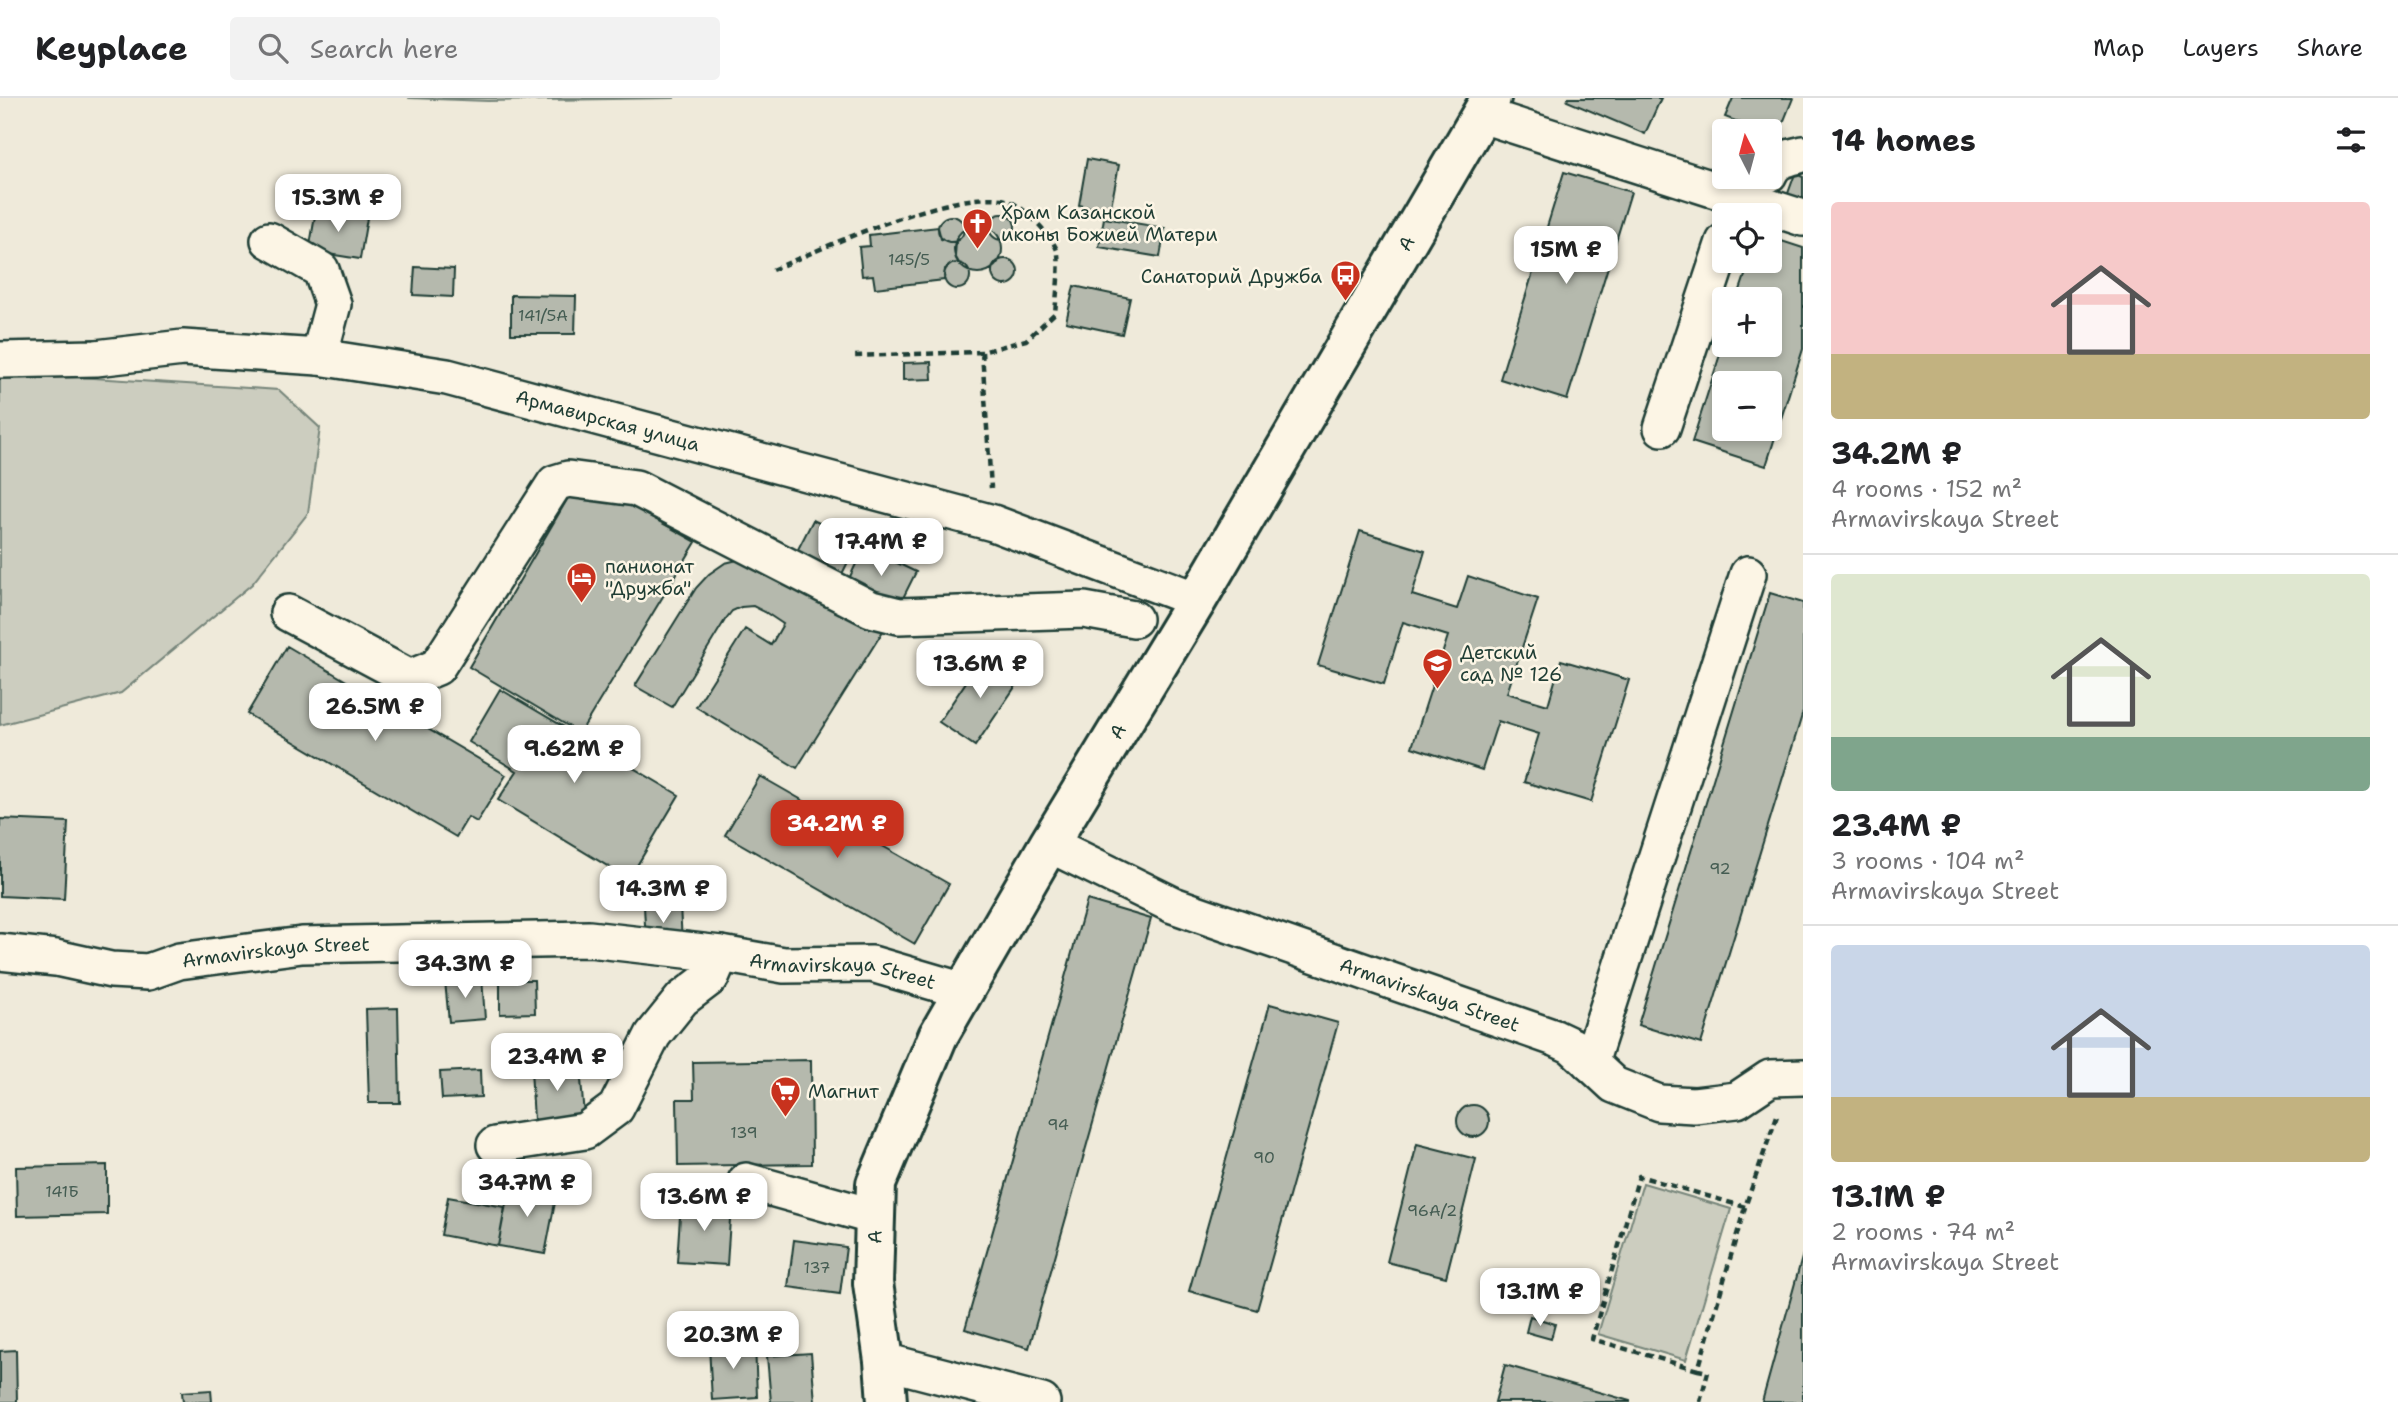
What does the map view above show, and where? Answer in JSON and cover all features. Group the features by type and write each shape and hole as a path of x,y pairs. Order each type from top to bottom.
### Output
{"main road":[{"name":"A","path":"887,1402 873,1283 876,1184 938,1036 1049,844 1198,600 1486,106"}],"street":[{"path":"1486,106 1753,193 1803,218"},
{"path":"1753,193 1780,160 1803,154"},
{"path":"270,240 321,270 333,304 319,358"},
{"path":"1662,428 1714,273"},
{"name":"Армавирская улица","path":"0,360 96,358 183,348 319,358 447,377 993,523 1198,600"},
{"path":"288,613 410,678 437,667 555,483 568,479 636,488 871,609 900,615 1084,610 1134,619"},
{"path":"1590,1063 1748,574"},
{"name":"Armavirskaya Street","path":"1049,844 1173,905 1555,1038 1572,1046 1614,1085 1659,1103 1694,1105 1737,1100 1770,1078 1797,1077"},
{"name":"Armavirskaya Street","path":"0,952 56,958 111,970 148,972 179,961 302,945 589,939 721,954 784,965 872,964 964,991"},
{"path":"495,1145 585,1132 616,1108 653,1035 682,999 711,977 721,954"},
{"path":"746,1181 875,1217"},
{"path":"884,1361 1042,1402"}],"path":[{"path":"772,270 844,240 947,203 985,198 1010,202 1045,229 1058,252 1055,313 1026,340 982,352 854,356"},
{"path":"982,352 993,523"},
{"path":"1698,1370 1745,1207 1797,1077"},
{"path":"1700,1402 1708,1372 1592,1339 1639,1176 1745,1207"}],"shaded area":[{"path":"408,98 675,98 488,101"},
{"path":"0,372 279,390 320,428 308,513 252,584 121,693 0,725"},
{"path":"1643,1183 1731,1209 1686,1360 1598,1334"}],"building":[{"path":"1568,98 1661,98 1645,134 1567,101"},
{"path":"1733,98 1793,98 1782,126 1782,119 1725,117"},
{"path":"1087,159 1119,165 1110,211 1079,205"},
{"path":"1564,172 1631,192 1567,400 1500,379"},
{"path":"1795,174 1803,177 1803,201 1787,196"},
{"path":"316,210 367,218 360,259 309,251"},
{"path":"1002,214 1011,218 1015,227 1011,236 1002,240 993,236 989,227 993,218"},
{"path":"951,216 960,220 964,229 960,238 951,242 942,238 938,229 942,220"},
{"path":"1104,218 1165,228 1160,257 1099,247"},
{"path":"978,225 995,232 1002,249 995,266 978,273 961,266 954,249 961,232"},
{"path":"938,227 941,239 956,242 955,256 959,263 945,269 944,280 875,288 873,275 862,276 859,247 870,246 869,235"},
{"path":"1782,241 1803,248 1803,349 1782,415 1782,371 1715,371 1719,357 1782,357 1782,287 1741,287 1746,273 1782,273"},
{"path":"1005,259 1014,263 1018,272 1014,281 1005,285 996,281 992,272 996,263"},
{"path":"957,263 966,267 970,276 966,285 957,289 948,285 944,276 948,267"},
{"path":"415,267 454,269 453,297 413,295"},
{"path":"1074,286 1130,298 1122,334 1066,322"},
{"path":"511,295 576,296 575,334 511,334"},
{"path":"931,362 932,379 903,380 903,363"},
{"path":"1712,380 1712,441 1774,441 1766,466 1692,442"},
{"name":"панионат \"Дружба\"","path":"575,486 602,501 626,503 696,542 580,733 469,667"},
{"path":"813,520 858,542 839,580 794,557"},
{"path":"1360,531 1425,551 1412,595 1457,609 1468,576 1538,599 1507,693 1548,705 1561,660 1629,680 1591,802 1524,782 1539,734 1498,721 1482,770 1412,747 1448,636 1403,622 1384,684 1318,665"},
{"path":"864,547 916,572 897,610 846,585"},
{"path":"746,558 808,584 883,631 797,768 696,707 745,629 771,645 783,624 765,612 753,606 732,611 672,707 635,686 696,588 709,574 725,563"},
{"path":"1770,593 1803,603 1803,712 1701,1044 1638,1025"},
{"path":"287,646 506,775 477,822 468,817 456,837 247,714"},
{"path":"985,654 1021,678 975,746 939,722"},
{"path":"500,689 679,795 629,879 498,800 517,771 469,742"},
{"path":"760,776 949,884 915,944 725,835"},
{"path":"0,819 68,822 64,899 0,896"},
{"path":"1087,900 1151,919 1029,1348 965,1329"},
{"path":"680,905 682,943 646,944 644,906"},
{"path":"482,978 485,1019 449,1022 445,981"},
{"path":"500,980 534,980 535,1013 500,1014"},
{"path":"1270,1004 1338,1023 1257,1310 1189,1291"},
{"path":"398,1008 400,1103 369,1103 366,1009"},
{"path":"811,1060 812,1164 678,1166 677,1099 694,1099 693,1062"},
{"path":"580,1067 584,1116 534,1120 531,1070"},
{"path":"480,1070 481,1097 442,1099 440,1072"},
{"path":"1473,1105 1484,1110 1489,1121 1484,1132 1473,1137 1462,1132 1457,1121 1462,1110"},
{"path":"1417,1144 1476,1159 1446,1277 1387,1262"},
{"path":"107,1165 107,1214 17,1216 16,1167"},
{"path":"510,1183 557,1192 545,1254 498,1246"},
{"path":"448,1197 505,1207 498,1246 441,1235"},
{"path":"681,1201 731,1204 727,1265 677,1262"},
{"path":"794,1240 846,1247 840,1294 788,1287"},
{"path":"1803,1254 1803,1402 1762,1402"},
{"path":"1530,1316 1555,1324 1551,1339 1526,1332"},
{"path":"755,1342 757,1397 712,1400 709,1346"},
{"path":"16,1350 17,1402 0,1402 0,1351"},
{"path":"811,1353 815,1402 771,1402 767,1356"},
{"path":"1505,1365 1630,1401 1630,1402 1495,1402"},
{"path":"211,1390 212,1402 183,1402 182,1392"}],"place":[{"name":"Храм Казанской иконы Божией Матери","path":"978,250"},
{"name":"Санаторий Дружба","path":"1345,303"},
{"name":"панионат \"Дружба\"","path":"582,604"},
{"name":"Детский сад № 126","path":"1437,690"},
{"name":"Магнит","path":"785,1118"}]}
